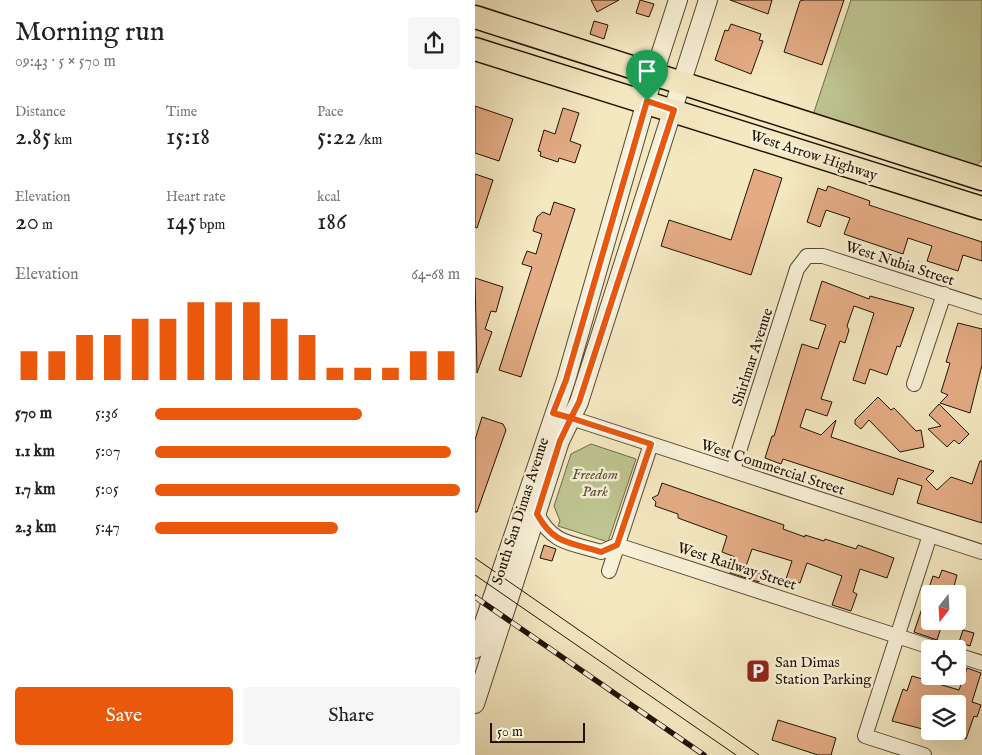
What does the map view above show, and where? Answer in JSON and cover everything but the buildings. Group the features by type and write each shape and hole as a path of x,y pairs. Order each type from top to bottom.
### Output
{"main road":[{"name":"West Arrow Highway","path":"475,18 982,179"},
{"name":"West Arrow Highway","path":"475,49 647,101 982,208"}],"street":[{"name":"South San Dimas Avenue","path":"475,649 553,413 566,380 654,74 678,0"},
{"name":"South San Dimas Avenue","path":"475,704 560,441 579,402 683,83 708,0"},
{"name":"West Nubia Street","path":"807,256 823,256 982,307"},
{"name":"Shirlmar Avenue","path":"733,470 797,269 807,256"},
{"path":"914,384 944,294"},
{"name":"West Commercial Street","path":"553,413 982,552"},
{"path":"609,571 651,444"},
{"name":"West Railway Street","path":"537,514 546,530 553,537 601,552 617,545 921,644"},
{"path":"924,755 865,736 930,535"},
{"path":"966,658 982,663"}],"green space":[{"path":"851,0 982,0 982,160 974,167 813,115"},
{"name":"Freedom Park","path":"591,444 636,459 608,542 558,526 560,521 554,506 571,454"}],"tram line":[{"path":"475,558 759,755"},
{"path":"475,575 736,755"}],"railway":[{"path":"475,597 704,755"}],"place":[{"name":"San Dimas Station Parking","path":"758,671"}],"route":[{"path":"647,101 566,380 553,413 571,418 560,441 537,514 546,530 553,537 601,552 617,545 651,444 571,418 579,402 674,110 647,101"}]}
